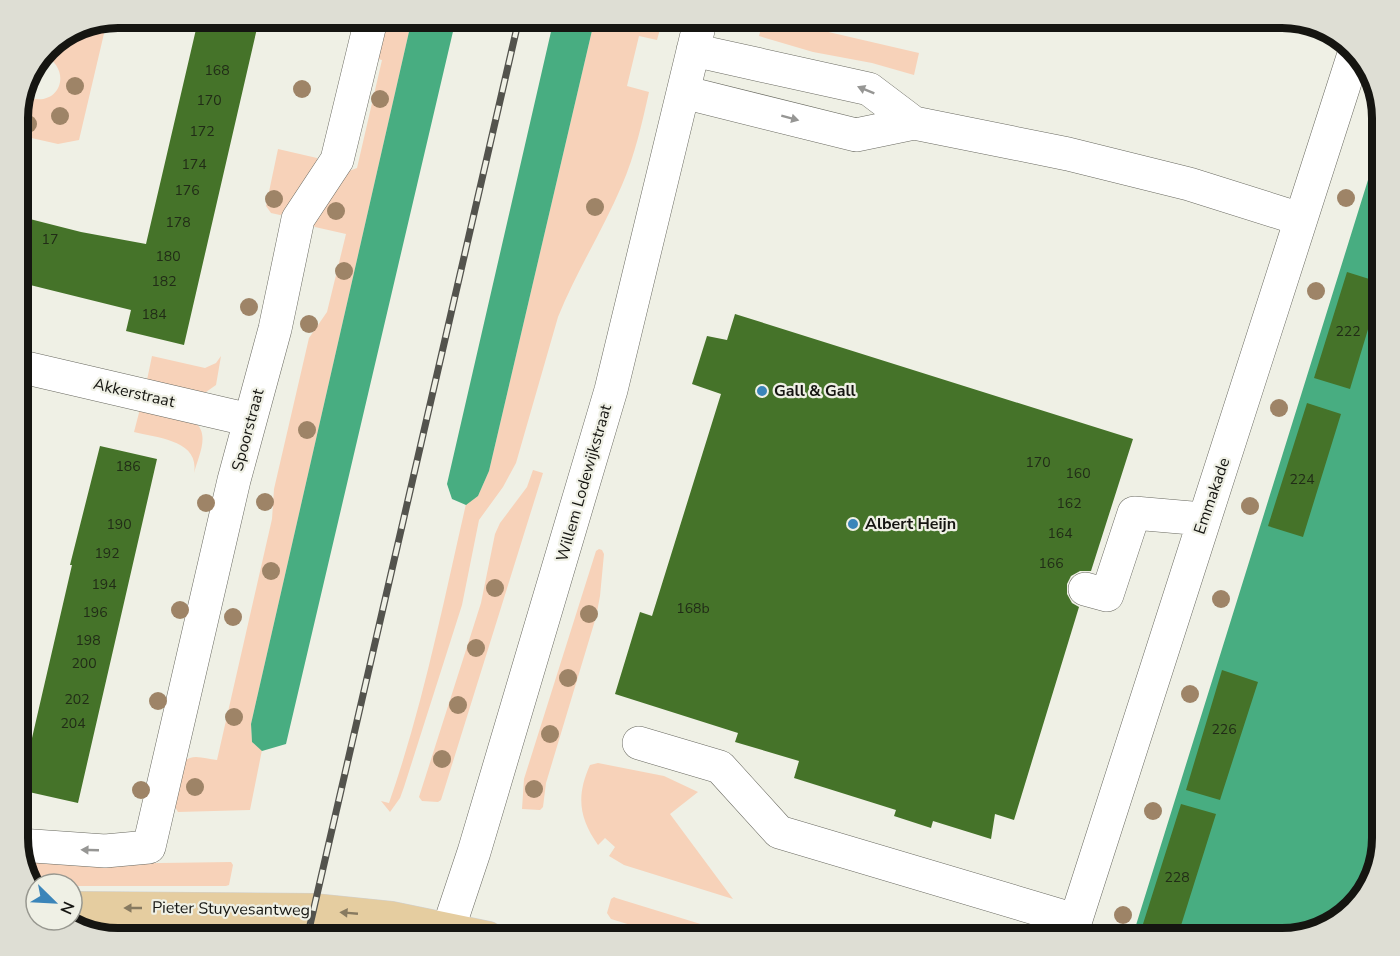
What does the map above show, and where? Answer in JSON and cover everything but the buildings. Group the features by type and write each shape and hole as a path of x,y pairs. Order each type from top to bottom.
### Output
{"main road":[{"name":"Pieter Stuyvesantweg","path":"84,908 313,910 391,918 422,928"}],"street":[{"name":"Spoorstraat","path":"29,846 105,851 149,847 234,480 275,329 298,219 337,160 369,28"},
{"name":"Willem Lodewijkstraat","path":"446,928 476,844 611,390 696,36"},
{"path":"696,36 869,89 914,123"},
{"name":"Emmakade","path":"1072,928 1351,62"},
{"path":"683,92 856,135 914,123 1068,154 1167,178 1300,219"},
{"name":"Akkerstraat","path":"29,369 250,420"},
{"path":"1085,589 1107,595 1134,513 1203,519"},
{"path":"639,743 720,767 779,832 1069,928"}],"shaded area":[{"path":"380,28 410,28 251,724 252,742 262,750 250,810 178,812 173,804 184,761 196,757 217,760 272,519 274,489 309,338 327,312 346,234 315,227 312,224 349,171 357,168 382,60 378,59"},
{"path":"410,28 454,28 286,744 262,751 252,742 251,724"},
{"path":"552,28 593,28 489,471 478,496 466,505 452,499 447,484"},
{"path":"593,28 660,28 657,40 639,36 627,86 649,92 631,162 607,218 558,317 516,463 503,487 479,520 462,605 404,787 400,798 390,812 381,801 389,803 412,729 432,655 466,504 478,496 489,471"},
{"path":"761,28 811,28 919,53 914,75 872,63 813,52 759,36"},
{"path":"105,30 79,140 58,144 29,137 32,98 46,98 54,94 58,87 59,70 51,60 68,44 84,35"},
{"path":"278,149 318,160 285,213 280,215 271,213 266,206"},
{"path":"1372,167 1372,838 1365,872 1356,888 1341,905 1321,918 1299,926 1135,928"},
{"path":"152,356 205,368 216,363 221,356 216,385 206,392 201,392 147,380"},
{"path":"140,409 194,422 199,427 203,439 194,473 194,462 184,447 165,439 134,432"},
{"path":"533,470 543,473 441,800 438,802 422,801 419,797 481,603 495,534 500,523 527,487"},
{"path":"599,549 604,554 596,617 546,783 543,807 540,810 522,809 524,779 596,551"},
{"path":"598,763 664,776 698,792 670,814 733,899 624,865 609,856 615,847 605,838 598,845 583,816 581,797 590,765"},
{"path":"32,861 90,864 231,862 233,865 229,885 84,886 84,872 35,872"},
{"path":"614,897 714,928 640,928 611,919 607,913 611,899"}],"railway":[{"path":"309,928 517,28"}],"place":[{"name":"Gall & Gall","path":"762,391"},
{"name":"Albert Heijn","path":"853,524"}]}
